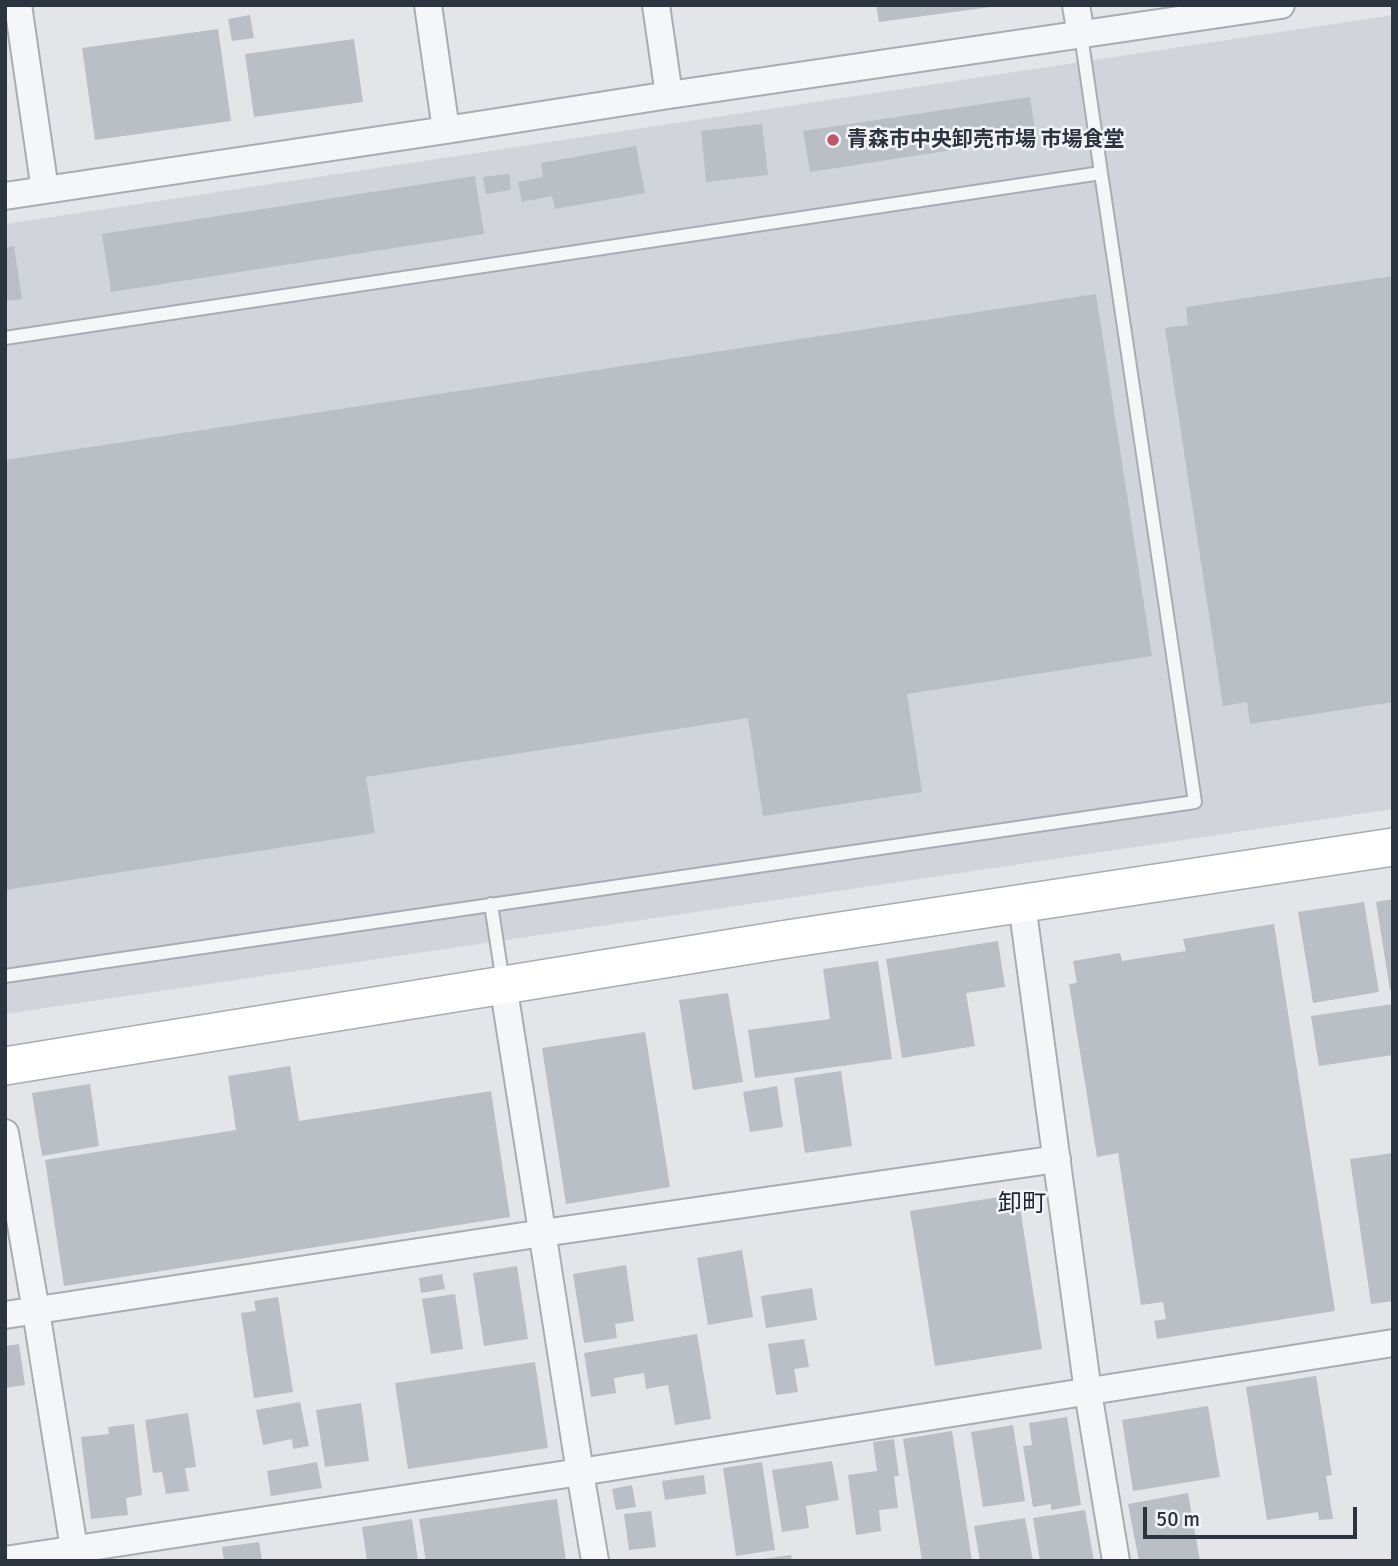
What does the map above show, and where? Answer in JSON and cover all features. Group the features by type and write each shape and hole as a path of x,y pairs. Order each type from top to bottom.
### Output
{"street":[{"path":"18,5 45,190"},
{"path":"428,5 446,130"},
{"path":"656,5 669,95"},
{"path":"1076,5 1081,35"},
{"path":"5,196 1281,5"},
{"path":"5,1066 780,940 1393,847"},
{"path":"1022,904 1088,1392 1116,1561"},
{"path":"503,984 595,1561"},
{"path":"5,1133 75,1556"},
{"path":"5,1315 543,1233 1057,1159"},
{"path":"5,1560 75,1556 580,1472 1393,1343"}],"lane":[{"path":"5,976 1195,802 1081,35"},
{"path":"5,338 1101,173"},
{"path":"491,904 503,984"}],"shaded area":[{"path":"1393,15 1393,809 5,1014 5,224"}],"building":[{"path":"876,5 991,5 991,7 879,22"},
{"path":"250,15 254,38 232,41 228,19"},
{"path":"218,29 231,121 95,140 82,48"},
{"path":"354,39 363,102 254,117 245,54"},
{"path":"1030,97 1036,137 810,172 803,131"},
{"path":"762,124 768,175 706,182 701,131"},
{"path":"636,146 645,193 555,209 552,196 522,202 518,182 543,177 541,163"},
{"path":"509,174 511,190 486,194 483,177"},
{"path":"475,176 484,234 111,292 102,234"},
{"path":"14,246 22,299 5,301 5,248"},
{"path":"1393,276 1393,702 1250,724 1247,702 1223,706 1165,328 1188,325 1186,307"},
{"path":"1096,294 1152,656 907,694 922,792 763,816 748,718 366,777 375,833 5,890 5,460"},
{"path":"1393,899 1393,990 1390,990 1376,902"},
{"path":"1364,902 1379,992 1313,1003 1298,912"},
{"path":"1274,924 1335,1311 1157,1339 1154,1321 1166,1319 1163,1302 1141,1305 1118,1153 1097,1157 1069,984 1077,983 1073,961 1120,953 1122,961 1186,951 1183,939"},
{"path":"998,941 1005,987 966,993 975,1046 902,1058 886,959"},
{"path":"878,961 892,1059 755,1078 748,1030 830,1019 823,969"},
{"path":"728,993 743,1082 693,1090 679,1000"},
{"path":"1393,1004 1393,1055 1319,1066 1311,1016"},
{"path":"645,1032 670,1187 566,1204 542,1048"},
{"path":"290,1066 299,1121 491,1091 510,1217 64,1286 45,1160 236,1130 228,1076"},
{"path":"841,1071 852,1146 805,1153 794,1078"},
{"path":"90,1084 99,1146 42,1156 32,1093"},
{"path":"777,1086 783,1127 750,1132 743,1092"},
{"path":"1393,1153 1393,1301 1371,1304 1350,1159"},
{"path":"1018,1194 1042,1349 935,1366 910,1211"},
{"path":"742,1250 753,1317 708,1325 697,1258"},
{"path":"626,1265 634,1321 615,1324 617,1338 584,1343 573,1274"},
{"path":"517,1266 528,1339 484,1346 473,1273"},
{"path":"442,1274 445,1289 421,1293 419,1278"},
{"path":"812,1288 817,1320 766,1328 761,1296"},
{"path":"455,1294 463,1349 431,1354 422,1299"},
{"path":"278,1297 293,1392 254,1398 241,1313 256,1311 254,1301"},
{"path":"697,1334 711,1419 675,1425 668,1385 646,1389 644,1373 614,1378 616,1393 591,1397 584,1353"},
{"path":"804,1339 809,1367 794,1369 798,1392 776,1395 768,1344"},
{"path":"19,1344 25,1385 5,1388 5,1346"},
{"path":"535,1362 548,1448 408,1469 395,1383"},
{"path":"1316,1376 1332,1475 1326,1476 1333,1519 1319,1520 1318,1512 1267,1520 1246,1387"},
{"path":"300,1402 309,1446 293,1449 292,1439 263,1445 256,1410"},
{"path":"361,1403 369,1461 325,1467 316,1410"},
{"path":"1208,1406 1220,1477 1133,1491 1122,1420"},
{"path":"188,1413 196,1467 185,1468 189,1491 166,1494 162,1472 153,1473 145,1420"},
{"path":"1067,1417 1081,1505 1051,1510 1051,1504 1033,1507 1023,1446 1032,1445 1029,1423"},
{"path":"134,1424 142,1495 126,1498 128,1515 91,1519 81,1437 109,1434 108,1427"},
{"path":"1013,1425 1025,1501 983,1507 971,1432"},
{"path":"952,1431 972,1561 922,1561 903,1439"},
{"path":"894,1439 899,1476 894,1476 898,1508 879,1510 881,1531 856,1535 848,1475 877,1471 873,1442"},
{"path":"832,1461 839,1500 806,1506 809,1528 782,1532 772,1470"},
{"path":"317,1462 322,1488 271,1496 267,1471"},
{"path":"762,1462 775,1550 736,1556 723,1468"},
{"path":"704,1475 706,1494 665,1500 662,1481"},
{"path":"632,1485 636,1507 616,1510 612,1489"},
{"path":"1188,1493 1200,1561 1139,1561 1128,1504"},
{"path":"557,1499 566,1561 426,1561 419,1519"},
{"path":"1085,1510 1094,1561 1040,1561 1033,1518"},
{"path":"651,1511 656,1547 629,1550 624,1514"},
{"path":"1025,1518 1033,1561 980,1561 974,1526"},
{"path":"412,1519 418,1561 367,1561 362,1527"},
{"path":"259,1542 262,1561 224,1561 222,1547"},
{"path":"791,1555 792,1561 761,1559"}],"place":[{"name":"青森市中央卸売市場 市場食堂","path":"833,140"}],"district":[{"name":"卸町","path":"1022,1205"}]}
